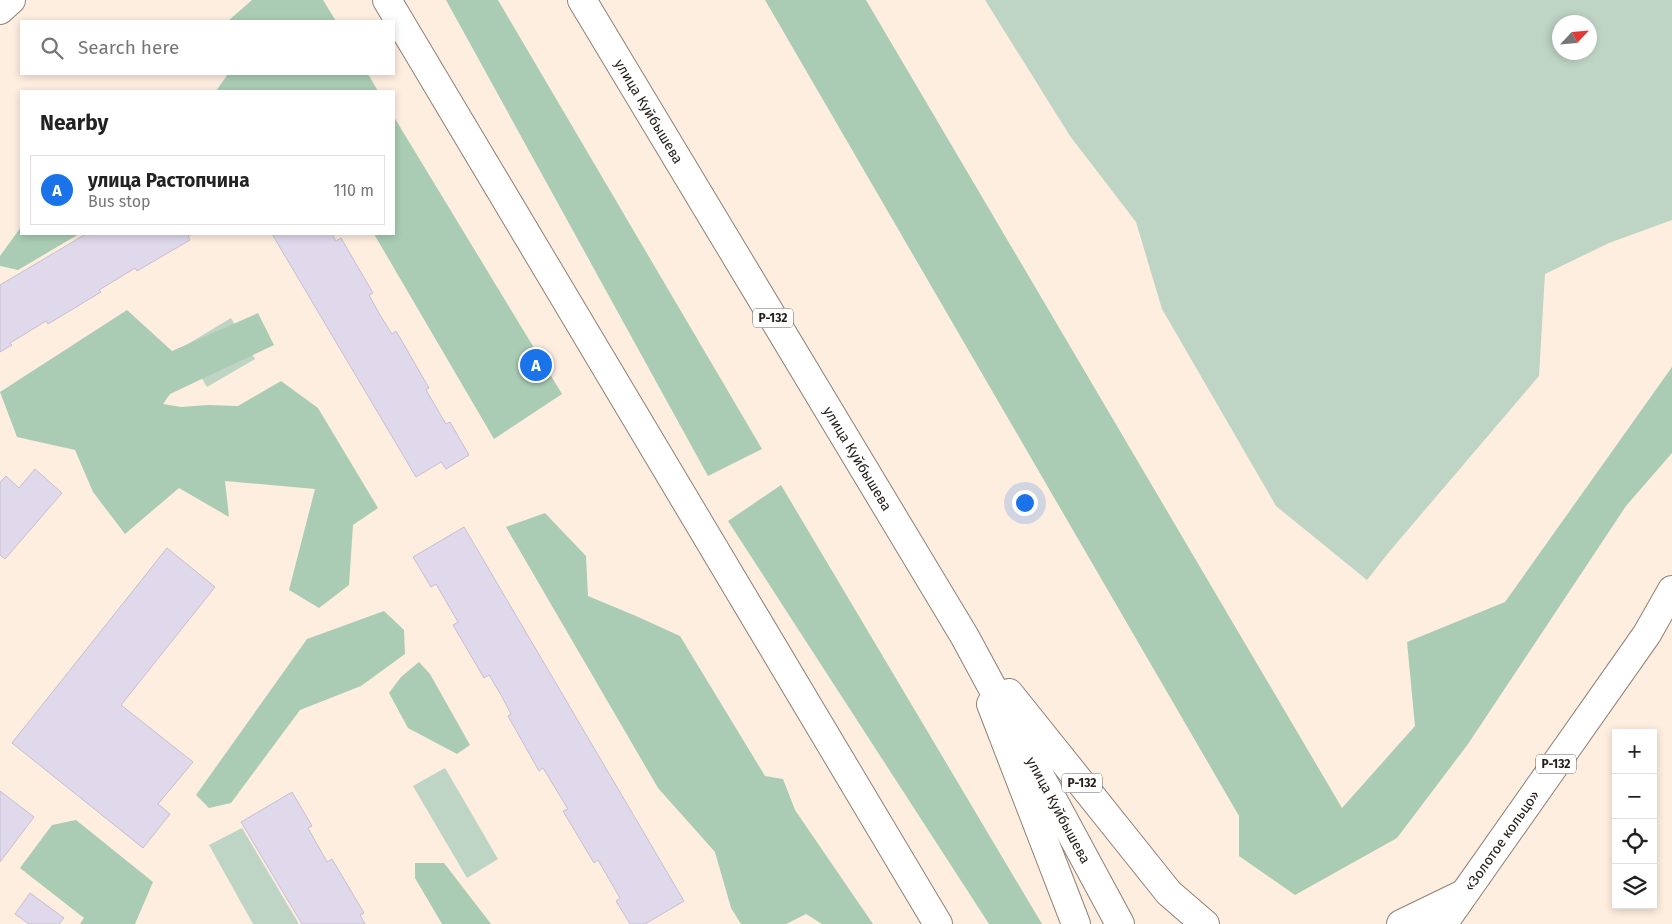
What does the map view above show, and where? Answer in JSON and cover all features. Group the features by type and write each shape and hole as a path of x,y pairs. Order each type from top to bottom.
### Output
{"main road":[{"path":"0,10 11,0"},
{"path":"386,0 938,924"},
{"name":"улица Куйбышева","path":"582,0 965,637 1120,924"},
{"name":"«Золотое кольцо»","path":"1443,924 1647,634 1672,590"},
{"name":"«Золотое кольцо»","path":"1647,634 1672,607"},
{"path":"965,637 1076,924"},
{"name":"Р-132","path":"965,637 1170,893 1205,924"},
{"name":"Р-132","path":"1401,924 1465,893"},
{"name":"Р-132","path":"1453,924 1465,893"}],"green space":[{"path":"252,0 323,0 335,20 229,20"},
{"path":"446,0 498,0 762,449 708,476"},
{"path":"765,0 866,0 1342,808 1415,726 1407,642 1505,602 1672,367 1672,453 1626,506 1468,744 1397,838 1295,895 1239,856 1239,816"},
{"path":"985,0 1672,0 1672,220 1609,243 1545,274 1539,376 1367,580 1276,506 1162,309 1136,222 1070,136"},
{"path":"227,75 369,75 377,90 217,90"},
{"path":"395,119 562,394 494,439 375,235 395,235"},
{"path":"20,228 20,235 77,235 18,270 0,266 0,256"},
{"path":"127,310 172,351 258,313 274,345 170,394 163,404 181,407 208,405 238,406 281,381 318,408 378,508 353,525 349,585 319,608 289,590 315,489 225,481 229,517 179,488 125,534 93,492 75,450 17,437 0,392"},
{"path":"231,318 255,359 207,387 183,347"},
{"path":"781,485 1042,924 989,924 728,521"},
{"path":"545,513 586,556 588,596 680,636 765,776 783,779 795,810 873,924 822,924 806,914 786,924 741,924 731,908 715,852 658,788 506,527"},
{"path":"384,611 404,630 405,654 361,686 300,710 231,803 209,808 196,795 307,639"},
{"path":"419,662 430,674 470,745 457,754 408,728 389,693 401,677"},
{"path":"445,768 498,859 467,878 413,786"},
{"path":"76,820 153,882 135,924 80,924 84,918 20,868 52,825"},
{"path":"242,828 299,924 253,924 209,845"},
{"path":"415,863 444,863 491,924 442,924 415,878"}],"building":[{"path":"84,235 190,235 188,236 190,240 137,271 135,268 99,290 101,292 48,324 46,321 10,343 12,345 0,352 0,285"},
{"path":"273,235 333,235 336,241 341,238 373,293 369,295 380,315 392,334 396,331 429,388 426,390 446,424 450,422 469,455 446,469 441,462 416,477"},
{"path":"35,469 62,493 5,559 0,555 0,482 6,476 19,488"},
{"path":"464,527 684,901 645,924 630,924 616,901 620,898 598,860 594,863 563,811 568,809 543,768 539,771 508,716 511,714 501,695 489,675 484,678 453,625 458,622 436,584 431,587 413,557"},
{"path":"167,548 215,587 121,705 193,762 158,804 170,814 143,848 12,743"},
{"path":"0,791 34,817 0,862"},
{"path":"292,792 312,826 308,828 327,862 332,859 364,913 360,915 365,924 302,924 241,822"},
{"path":"30,893 64,918 59,924 29,924 15,914"}],"place":[{"name":"улица Растопчина","path":"536,365"}]}
